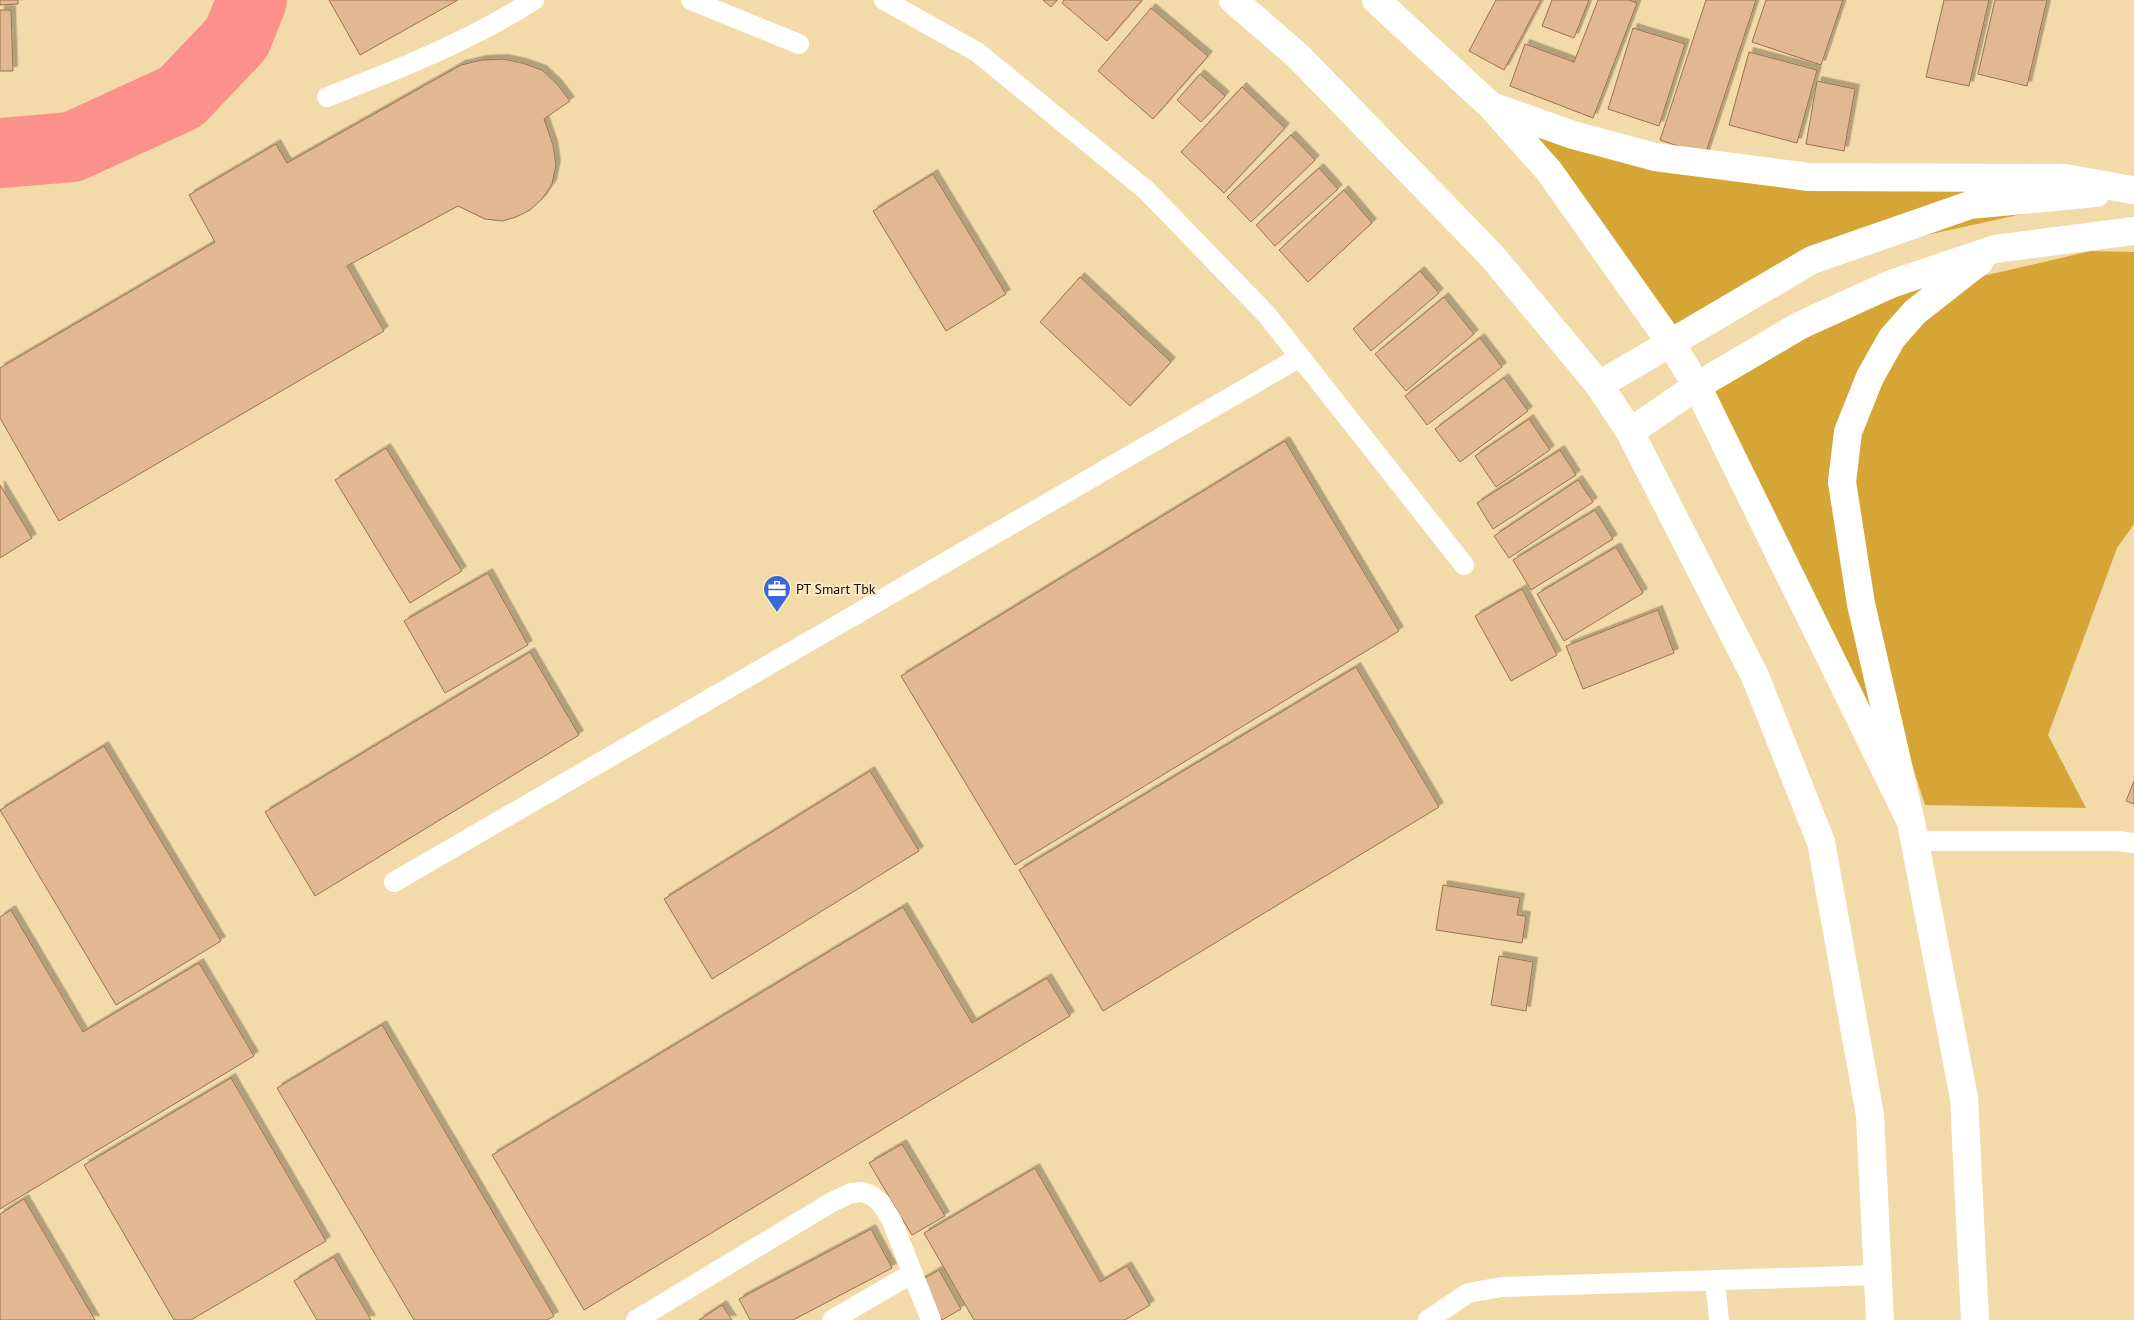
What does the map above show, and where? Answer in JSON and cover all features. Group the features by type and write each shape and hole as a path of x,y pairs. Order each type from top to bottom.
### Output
{"main road":[{"path":"1233,0 1298,56 1492,256 1599,385 1630,432 1755,676 1821,842 1870,1115 1880,1320"},
{"path":"1376,0 1490,106 1549,170 1670,342 1697,386 1913,832"},
{"path":"1490,106 1573,135 1655,157 1809,177 2065,178 2133,190"},
{"path":"1599,385 1812,260 1970,205 2133,190"},
{"path":"1630,432 1697,386 1801,325 1891,284 1995,249 2134,231"},
{"path":"1975,1320 1964,1098 1913,832 1859,595 1842,482 1848,432 1870,377 1892,338 1914,312 1995,249"}],"lane":[{"path":"327,97 439,53 534,0"},
{"path":"691,0 799,44"},
{"path":"884,0 977,52 1146,190 1267,314 1464,565"},
{"path":"394,882 1300,357"},
{"path":"1913,832 2134,843"},
{"path":"636,1320 832,1202 851,1193 862,1192 871,1195 881,1203 892,1221 931,1320"},
{"path":"832,1320 912,1273"},
{"path":"1428,1320 1468,1292 1502,1287 1878,1276"},
{"path":"1715,1280 1719,1320"}],"shaded area":[{"path":"1491,106 1655,157 2132,190 1812,260 1670,342"},
{"path":"1995,249 1957,282 2091,251 2134,252 2134,524 2117,548 2048,735 2086,808 1925,805 1863,613 1911,822 1697,386"}],"building":[{"path":"0,0 18,0 18,4 0,5"},
{"path":"329,0 458,0 360,55"},
{"path":"1043,0 1057,0 1051,7"},
{"path":"1064,0 1142,0 1107,41 1062,3"},
{"path":"1496,0 1541,0 1504,70 1469,51"},
{"path":"1552,0 1589,0 1574,38 1542,26"},
{"path":"1598,0 1629,0 1637,3 1593,118 1510,86 1525,44 1574,62"},
{"path":"1706,0 1756,0 1705,155 1660,140"},
{"path":"1766,0 1843,0 1821,65 1752,42"},
{"path":"1944,0 1989,0 1969,86 1926,77"},
{"path":"1995,0 2047,0 2027,86 1978,74"},
{"path":"1151,8 1208,56 1153,119 1098,71"},
{"path":"0,10 11,10 13,71 0,71"},
{"path":"1633,28 1685,44 1659,126 1608,109"},
{"path":"1749,52 1817,70 1797,143 1729,125"},
{"path":"503,59 542,70 557,84 570,101 544,119 553,145 556,165 552,184 542,199 530,210 502,221 485,219 458,206 347,266 384,331 59,521 0,418 0,368 215,242 189,195 276,144 287,163 461,65 482,60"},
{"path":"1200,74 1225,96 1201,122 1177,100"},
{"path":"1817,81 1855,89 1844,151 1806,144"},
{"path":"1242,87 1285,128 1224,193 1181,152"},
{"path":"1291,135 1315,160 1251,222 1227,197"},
{"path":"1319,168 1338,189 1275,246 1256,225"},
{"path":"933,174 1006,294 946,331 873,211"},
{"path":"1344,190 1372,223 1308,282 1279,250"},
{"path":"1420,271 1439,293 1371,351 1353,329"},
{"path":"1080,277 1171,362 1130,406 1040,322"},
{"path":"1444,297 1474,334 1406,391 1375,354"},
{"path":"1480,338 1502,367 1427,425 1405,396"},
{"path":"1504,378 1528,411 1460,462 1435,429"},
{"path":"1529,419 1550,450 1496,487 1475,456"},
{"path":"1285,441 1399,631 1015,865 901,676"},
{"path":"386,448 462,571 410,603 335,480"},
{"path":"1560,450 1576,475 1493,529 1477,503"},
{"path":"1578,480 1593,502 1509,558 1494,536"},
{"path":"0,485 32,538 0,558"},
{"path":"1595,510 1613,539 1531,590 1513,560"},
{"path":"1616,547 1643,593 1564,641 1537,594"},
{"path":"488,573 528,645 445,693 404,621"},
{"path":"1522,589 1557,655 1511,681 1475,616"},
{"path":"1658,610 1674,653 1583,689 1566,646"},
{"path":"530,652 579,735 315,896 265,812"},
{"path":"1356,667 1439,807 1103,1011 1019,870"},
{"path":"104,746 221,941 116,1005 0,810"},
{"path":"870,771 919,851 712,979 664,899"},
{"path":"2134,781 2134,804 2126,801"},
{"path":"1443,885 1520,898 1517,915 1526,916 1522,943 1436,930"},
{"path":"903,907 972,1023 1047,978 1070,1016 584,1310 492,1155"},
{"path":"11,910 83,1032 199,963 254,1056 0,1209 0,917"},
{"path":"1499,956 1533,962 1526,1011 1491,1005"},
{"path":"382,1025 554,1316 547,1320 414,1320 277,1088"},
{"path":"231,1078 326,1241 191,1320 174,1320 84,1165"},
{"path":"902,1144 945,1216 912,1235 869,1163"},
{"path":"1035,1168 1100,1282 1127,1266 1150,1305 1125,1320 974,1320 924,1233"},
{"path":"24,1199 95,1320 0,1320 0,1214"},
{"path":"871,1229 892,1268 793,1320 750,1320 739,1299"},
{"path":"334,1257 371,1320 317,1320 294,1281"},
{"path":"939,1270 961,1309 942,1320 918,1282"},
{"path":"722,1305 732,1320 699,1320"}],"waterway":[{"path":"0,153 72,147 181,97 237,38 252,0"}],"place":[{"name":"PT Smart Tbk","path":"777,613"}]}
